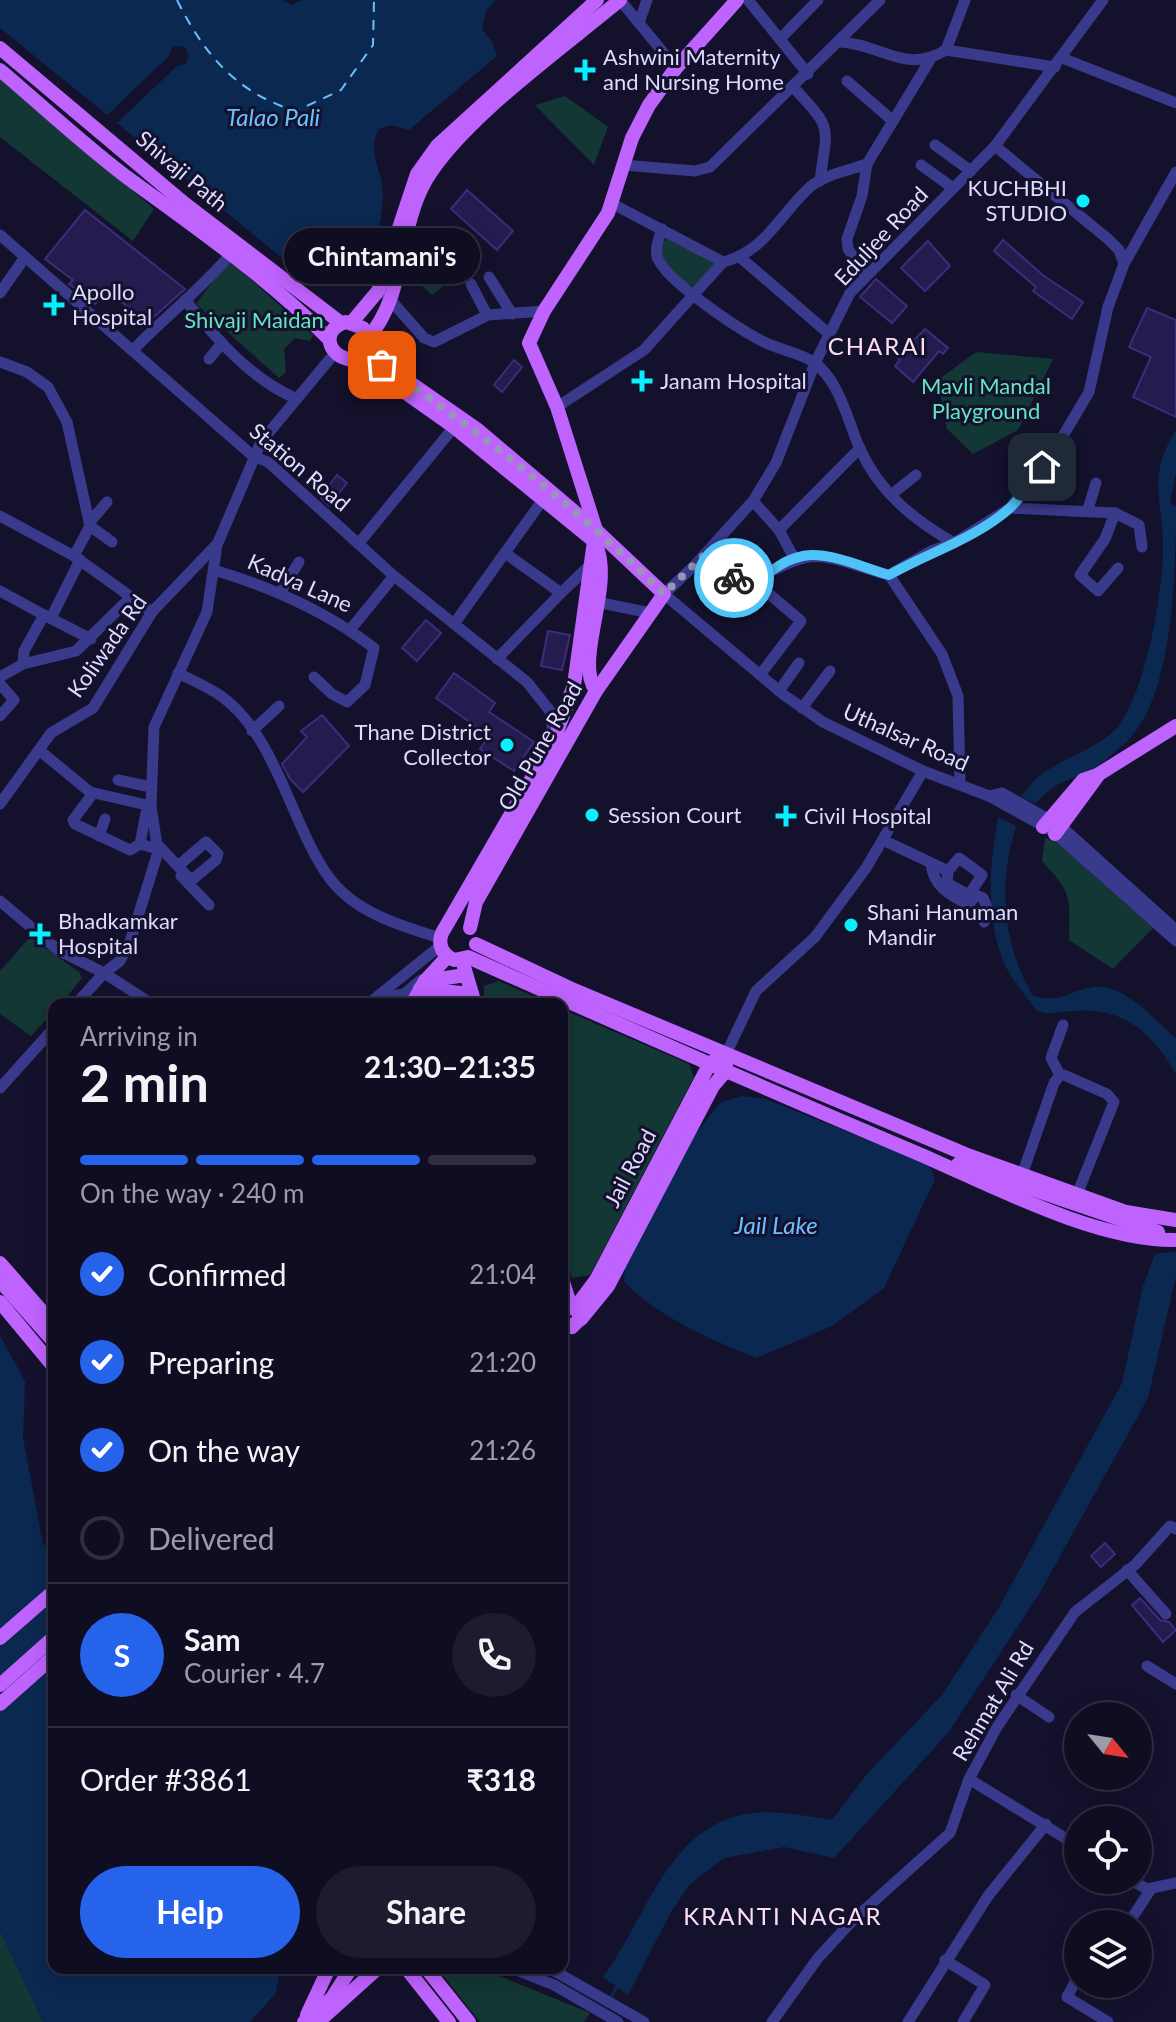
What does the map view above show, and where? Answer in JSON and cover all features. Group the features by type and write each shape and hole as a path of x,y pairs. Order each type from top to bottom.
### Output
{"main road":[{"path":"597,0 484,99 437,146 417,174 378,291 346,322 333,329 332,347 345,360 364,350 382,323 392,299 411,217 425,181 445,154 491,108 620,0"},
{"path":"596,691 590,678 590,660 602,565 557,407 529,343 544,311 611,203 623,165 649,105 676,68 737,0"},
{"name":"Shivaji Path","path":"0,48 184,203 346,322"},
{"name":"Shivaji Path","path":"0,70 131,180 296,306 332,347"},
{"path":"346,322 363,328 364,350 454,427 542,501 595,535"},
{"path":"364,350 478,430 664,594"},
{"name":"Old Pune Road","path":"415,994 451,952 554,740 574,685 595,535"},
{"name":"Old Pune Road","path":"470,928 476,902 596,691 664,594"},
{"path":"1052,827 1083,780 1099,774 1176,726"},
{"path":"415,994 451,952 457,924 470,928 476,944"},
{"path":"451,952 476,944 574,990 965,1154 1023,1172 1126,1212 1176,1220"},
{"path":"451,952 474,998"},
{"path":"451,952 558,998"},
{"path":"415,994 462,998"},
{"path":"568,1002 725,1072 1087,1223 1154,1240 1176,1240"},
{"path":"569,1318 608,1286 713,1086 725,1072 727,1052"},
{"name":"Jail Road","path":"569,1318 596,1280 710,1063 727,1052"},
{"path":"919,1154 973,1167 1067,1203 1158,1232 1176,1232"},
{"path":"0,1263 48,1318"},
{"path":"0,1281 48,1335"},
{"path":"0,1302 48,1360"},
{"path":"0,1638 48,1596"},
{"path":"0,1685 48,1642"},
{"path":"0,1704 48,1661"},
{"path":"304,2022 326,1974"},
{"path":"304,2022 332,1998 347,1974"},
{"path":"318,2022 371,1974"},
{"path":"411,1974 449,2022"},
{"path":"431,1974 469,2022"}],"street":[{"path":"620,0 640,20 652,41 676,68"},
{"path":"640,20 647,0"},
{"path":"748,0 808,74"},
{"path":"780,39 818,0"},
{"path":"623,165 695,171 710,167 794,88 879,0"},
{"path":"840,42 856,43 913,63 930,60 946,50 965,0"},
{"name":"Eduljee Road","path":"664,594 753,501 776,463 828,333 865,274 995,146 1103,0"},
{"path":"946,50 1058,63 1176,103"},
{"path":"865,274 848,249 847,239 862,196 867,164 930,60"},
{"path":"847,81 893,121"},
{"path":"794,88 822,119 827,130 820,181"},
{"path":"935,145 971,171"},
{"path":"995,146 1108,239 1119,250 1124,264"},
{"path":"557,407 644,350 723,262 741,258 756,248 812,184 867,164"},
{"path":"921,165 953,188"},
{"path":"889,575 931,551 954,543 1010,508 1057,446 1089,392 1108,307 1124,264 1176,172"},
{"path":"611,203 723,262"},
{"path":"662,229 657,243 658,259 695,294 763,342 815,363 830,380 860,448 891,495 909,515 954,543"},
{"name":"Station Road","path":"0,235 253,456 268,462 394,576 527,682 550,711 554,740"},
{"path":"133,350 205,285 231,254"},
{"path":"0,293 25,257"},
{"path":"741,258 828,333"},
{"path":"489,277 512,314"},
{"path":"471,284 487,315"},
{"path":"378,291 392,299 424,338 434,342 487,315 544,311"},
{"path":"185,300 222,343 265,382 295,398"},
{"path":"209,359 222,343"},
{"path":"91,796 73,820 130,850 140,844 149,810 154,727 207,612 217,545 253,456 332,347"},
{"path":"0,362 27,372 48,387 67,422 90,524 112,542"},
{"path":"359,543 454,427"},
{"path":"779,530 860,448"},
{"path":"891,495 916,475"},
{"path":"1088,509 1096,483"},
{"path":"454,624 542,501"},
{"path":"753,501 779,530 794,558"},
{"path":"23,664 24,651 47,616 77,558 90,524 107,502"},
{"path":"1010,508 1088,509 1115,513 1139,525 1142,547"},
{"path":"1115,513 1105,539 1080,575 1098,591 1118,568"},
{"path":"0,516 77,558 152,612"},
{"name":"Koliwada Rd","path":"0,804 51,733 93,708 152,612 217,545"},
{"path":"505,553 561,593"},
{"path":"754,581 794,558 815,554 889,575 942,654 958,696 960,783"},
{"path":"704,555 727,575 754,581 801,621 760,675"},
{"path":"280,593 299,562"},
{"path":"497,659 591,564"},
{"name":"Kadva Lane","path":"214,570 280,593 350,630 394,576"},
{"path":"707,598 727,575"},
{"path":"0,591 91,639"},
{"name":"Uthalsar Road","path":"664,594 802,708 923,771 960,783 1052,827"},
{"path":"0,677 23,664 76,651 131,597"},
{"path":"597,602 650,613"},
{"path":"314,677 332,694 347,702 365,685 374,648 350,630"},
{"path":"779,691 799,663"},
{"path":"802,708 830,671"},
{"path":"178,673 223,698 252,731 329,877 364,908 451,952"},
{"path":"0,684 14,700 0,716"},
{"path":"252,731 279,706"},
{"path":"39,750 90,792 149,810"},
{"path":"727,1052 756,991 815,937 883,840 923,771"},
{"path":"118,780 151,787"},
{"path":"149,810 158,849 209,905"},
{"path":"99,836 105,819"},
{"path":"1052,827 1176,937"},
{"path":"883,840 948,871"},
{"path":"140,844 158,849 178,866"},
{"path":"81,998 104,973 120,961 130,942 158,849"},
{"path":"931,863 932,877 940,887 968,907 975,895 983,898 987,907 984,922"},
{"path":"0,901 58,950 104,973 143,998"},
{"path":"394,998 415,994 451,952"},
{"path":"378,998 451,952"},
{"path":"1063,1025 1051,1058 1060,1075 1107,1094 1114,1102 1078,1192"},
{"path":"0,1088 48,1035"},
{"path":"1023,1172 1060,1075"},
{"name":"Rehmat Ali Rd","path":"772,2022 818,1958 853,1920 950,1833 969,1779 1016,1695 1075,1612 1150,1551 1170,1526 1176,1529"},
{"path":"1127,1570 1166,1614"},
{"path":"1147,1666 1176,1684"},
{"path":"1016,1695 1049,1717"},
{"path":"969,1779 1064,1836"},
{"path":"915,2017 945,1960 988,1896 1046,1824"},
{"path":"1152,1889 1176,1883"},
{"path":"945,1960 985,1983 963,2022"},
{"path":"526,1974 554,1985 618,2022"},
{"path":"561,1974 644,2022"},
{"path":"1069,1998 1108,2022"}],"green space":[{"path":"0,77 154,209 133,241 0,137"},
{"path":"565,96 608,127 594,165 535,105"},
{"path":"439,234 472,265 432,295 421,285"},
{"path":"667,237 717,264 696,289 651,260"},
{"name":"Shivaji Maidan","path":"229,260 313,335 310,341 295,338 284,349 286,372 279,378 196,304"},
{"name":"Mavli Mandal Playground","path":"976,352 1053,359 1018,430 973,454 947,429 938,380"},
{"path":"1045,838 1056,842 1153,928 1113,969 1069,940 1069,904 1064,888 1042,861"},
{"path":"30,937 79,972 82,978 66,998 48,998 48,1018 31,1036 0,1014 0,971"},
{"path":"499,981 537,998 484,998 484,986"},
{"path":"568,1012 689,1064 694,1077 590,1275 572,1278 568,1265"},
{"path":"0,1930 43,2022 0,2022"},
{"path":"442,1974 495,1974 590,2013 584,2022 480,2022"}],"water":[{"name":"Talao Pali","path":"0,0 282,0 291,5 302,0 496,0 486,11 482,29 492,42 497,56 409,130 391,125 379,129 374,147 383,195 376,238 354,272 328,285 292,266 117,123 177,66 186,64 189,55 185,47 173,46 168,57 107,115 0,28"},
{"path":"1176,430 1176,473 1170,503 1176,506 1173,597 1163,665 1154,696 1142,722 1126,742 1105,761 1051,789 1035,804 1021,796 1031,784 1057,764 1111,734 1129,709 1137,689 1151,640 1162,567 1159,475 1161,462"},
{"path":"998,817 1016,826 1007,870 1006,913 1015,955 1033,996 1059,998 1084,989 1105,987 1127,996 1176,1038 1176,1074 1157,1046 1134,1025 1106,1013 1040,1012 1012,978 997,940 991,905 991,870"},
{"name":"Jail Lake","path":"743,1096 766,1099 929,1165 935,1179 884,1288 832,1326 757,1358 704,1336 670,1317 624,1282 625,1266 696,1133 721,1102"},
{"path":"1176,1251 1176,1276 1148,1398 1039,1594 948,1733 834,1858 784,1847 724,1858 690,1884 671,1912 628,1995 603,1977 661,1880 677,1857 696,1838 719,1823 746,1814 778,1813 832,1820 867,1774 942,1695 998,1609 1122,1383 1143,1286 1155,1254"},
{"path":"0,1336 25,1381 23,1438 43,1543 48,1550 48,1974 278,1974 276,1993 250,2022 43,2022 0,1930"}],"building":[{"path":"467,190 513,231 497,250 451,209"},
{"path":"85,210 185,289 147,323 106,289 95,304 69,284 73,280 45,259"},
{"path":"1003,240 1044,276 1083,302 1072,319 1033,291 1036,287 994,251"},
{"path":"928,241 950,266 925,291 901,268"},
{"path":"876,279 907,306 892,323 860,297"},
{"path":"1147,308 1176,320 1176,417 1133,397 1151,357 1129,347"},
{"path":"925,329 948,348 943,354 939,351 913,382 895,366 900,360 897,357"},
{"path":"514,360 522,367 502,392 494,385"},
{"path":"337,475 347,483 329,506 320,497"},
{"path":"426,620 441,633 417,661 402,648"},
{"path":"548,631 570,635 562,670 541,666"},
{"path":"454,673 495,703 489,712 534,742 514,771 480,749 489,736 436,698"},
{"path":"322,715 349,746 303,792 290,779 282,764 307,737 301,731"},
{"path":"1105,1543 1115,1554 1101,1567 1091,1556"},
{"path":"1140,1598 1160,1620 1169,1622 1176,1630 1163,1642 1132,1605"}],"waterway":[{"path":"604,2011 617,1986"}],"ferry route":[{"path":"177,0 199,38 224,69 256,94 296,111 341,90 373,45 374,0"}],"way so far":[{"path":"382,365 478,430 626,556 664,594 704,555 734,578"}],"place":[{"name":"Ashwini Maternity and Nursing Home","path":"585,70"},
{"name":"KUCHBHI STUDIO","path":"1083,201"},
{"name":"Apollo Hospital","path":"54,305"},
{"name":"Chintamani's","path":"382,365"},
{"name":"Janam Hospital","path":"642,381"},
{"name":"Thane District Collector","path":"507,745"},
{"name":"Session Court","path":"592,815"},
{"name":"Civil Hospital","path":"786,816"},
{"name":"Shani Hanuman Mandir","path":"851,925"},
{"name":"Bhadkamkar Hospital","path":"40,934"}],"district":[{"name":"CHARAI","path":"878,347"},
{"name":"KRANTI NAGAR","path":"783,1917"}],"route":[{"path":"734,578 754,581 794,558 815,554 889,575 931,551 954,543 1010,508 1042,467"}]}
